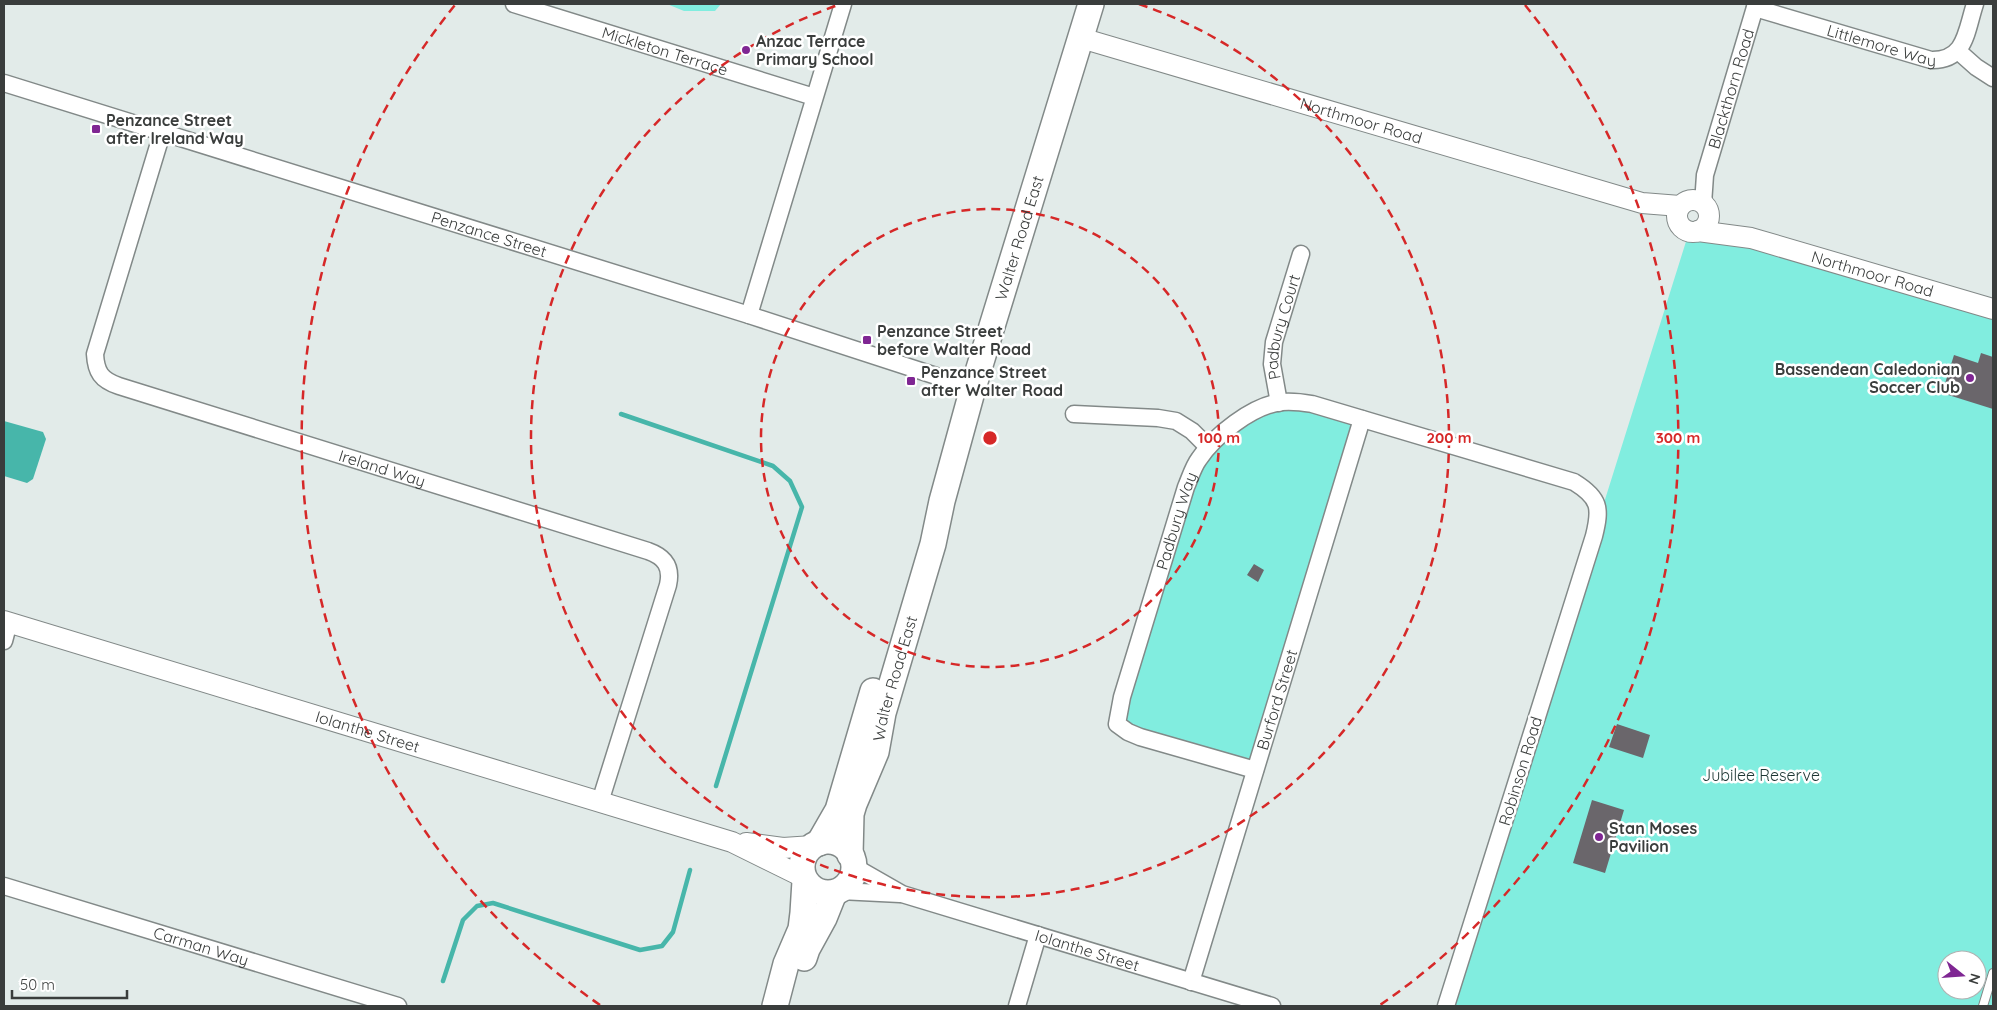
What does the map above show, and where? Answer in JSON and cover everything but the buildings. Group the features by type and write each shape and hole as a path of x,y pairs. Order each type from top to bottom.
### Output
{"main road":[{"name":"Walter Road East","path":"852,860 852,814 854,804 876,752 883,713 933,544 942,501 973,388 1091,4"},
{"name":"Walter Road East","path":"816,845 838,810 920,538 942,501"},
{"path":"775,1006 786,964 801,929 804,879 803,859 807,851 816,845 829,841 845,847 852,860 854,873 851,880 837,892 807,948 792,1006"},
{"path":"804,879 821,892 837,892"}],"street":[{"name":"Mickleton Terrace","path":"514,4 814,97"},
{"path":"749,316 842,4"},
{"name":"Littlemore Way","path":"1756,6 1931,60 1941,61 1958,52 1975,4"},
{"name":"Blackthorn Road","path":"1696,206 1756,6"},
{"name":"Northmoor Road","path":"1081,38 1642,202"},
{"path":"1958,52 1993,78"},
{"name":"Penzance Street","path":"4,83 973,388"},
{"name":"Ireland Way","path":"162,133 95,354 96,367 100,376 108,383 648,551 658,555 665,561 669,569 668,585 600,802"},
{"path":"1642,202 1696,206"},
{"path":"1642,202 1689,229 1706,224 1696,206"},
{"path":"1689,229 1677,214 1696,206"},
{"name":"Northmoor Road","path":"1696,206 1751,238"},
{"name":"Northmoor Road","path":"1689,229 1751,238 1993,310"},
{"name":"Padbury Court","path":"1279,403 1272,364 1274,342 1301,254"},
{"name":"Padbury Way","path":"1255,770 1140,737 1116,724 1122,697 1186,487 1198,460 1208,447 1239,421 1254,411 1279,403 1296,402 1312,404 1574,482 1589,492 1598,508 1599,516 1594,536"},
{"path":"1074,414 1158,418 1176,421 1192,431 1208,447"},
{"name":"Burford Street","path":"1191,982 1362,419"},
{"name":"Robinson Road","path":"1446,1006 1594,536"},
{"name":"Iolanthe Street","path":"6,628 732,842 783,848 816,845"},
{"name":"Iolanthe Street","path":"732,842 804,879"},
{"name":"Iolanthe Street","path":"852,860 902,894"},
{"name":"Carman Way","path":"4,886 398,1006"},
{"name":"Iolanthe Street","path":"837,892 902,894 1272,1006"},
{"path":"1017,1006 1038,935"}],"lane":[{"path":"1983,1006 1993,973"}],"green space":[{"path":"667,4 721,4 715,11 684,11"},
{"name":"Jubilee Reserve","path":"1689,232 1993,309 1993,1006 1446,1006"},
{"path":"1279,403 1362,419 1255,770 1140,737 1118,711 1208,447"}],"shaded area":[{"path":"4,421 43,432 46,439 33,479 27,483 4,476"}],"waterway":[{"path":"621,414 773,466 790,481 802,507 716,786"},
{"path":"443,981 463,920 477,906 493,903 640,950 662,946 673,932 690,870"}],"place":[{"name":"Anzac Terrace Primary School","path":"746,50"},
{"name":"Penzance Street after Ireland Way","path":"96,129"},
{"name":"Penzance Street before Walter Road","path":"867,340"},
{"name":"Bassendean Caledonian Soccer Club","path":"1970,378"},
{"name":"Penzance Street after Walter Road","path":"911,381"},
{"name":"Stan Moses Pavilion","path":"1599,837"}]}
